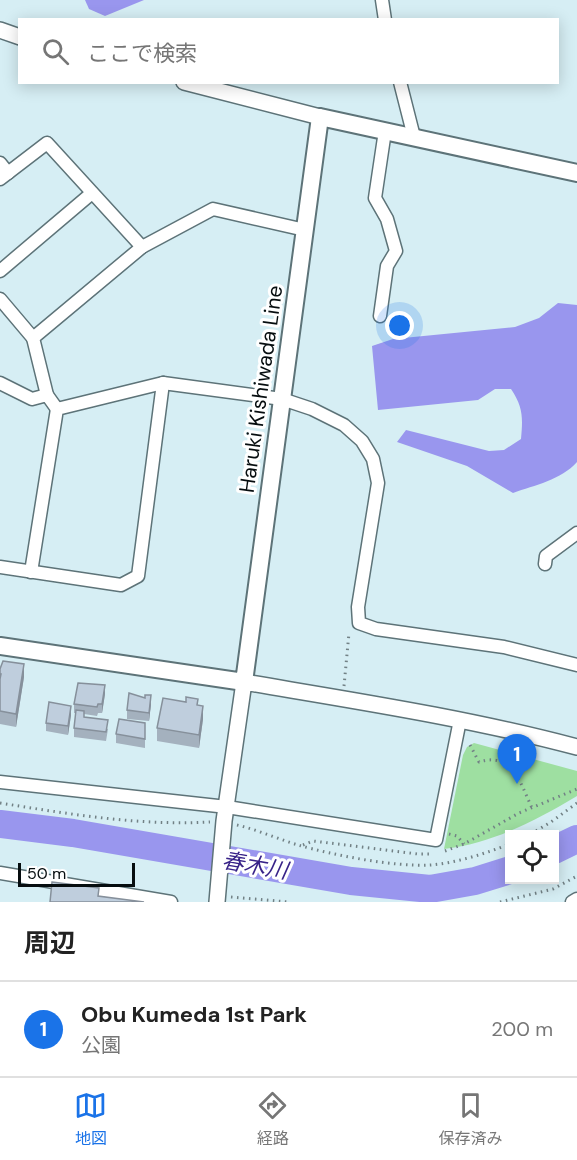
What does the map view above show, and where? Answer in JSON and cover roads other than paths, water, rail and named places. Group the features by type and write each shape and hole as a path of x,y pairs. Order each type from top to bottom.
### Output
{"main road":[{"path":"320,117 577,173"},
{"name":"Haruki Kishiwada Line","path":"244,682 320,117"},
{"path":"0,646 244,682"}],"street":[{"path":"382,0 385,18"},
{"path":"0,30 18,36"},
{"path":"192,84 320,117"},
{"path":"401,84 414,137"},
{"path":"380,316 387,266 396,251 387,219 375,198 385,131"},
{"path":"3,172 47,143 142,247"},
{"path":"0,272 92,193"},
{"path":"33,338 142,247 213,209 305,230"},
{"path":"0,299 33,338 47,394 57,409 31,572"},
{"path":"0,383 32,399 47,394"},
{"path":"0,567 121,585 138,576 164,383"},
{"path":"57,409 164,383 282,399 312,409 344,425 362,441 374,459 378,483 358,607 359,623 376,629 504,647 577,664"},
{"path":"545,564 546,556 577,533"},
{"path":"217,899 222,842 244,682 460,720 577,747"},
{"path":"0,783 436,840 460,720"},
{"path":"0,873 171,902"},
{"path":"572,902 577,899"}],"waterway":[{"name":"春木川","path":"0,824 73,833 351,881 430,889 475,881 505,872"},
{"name":"春木川","path":"559,848 577,839"}],"place":[{"name":"Obu Kumeda 1st Park","path":"517,784"}]}
